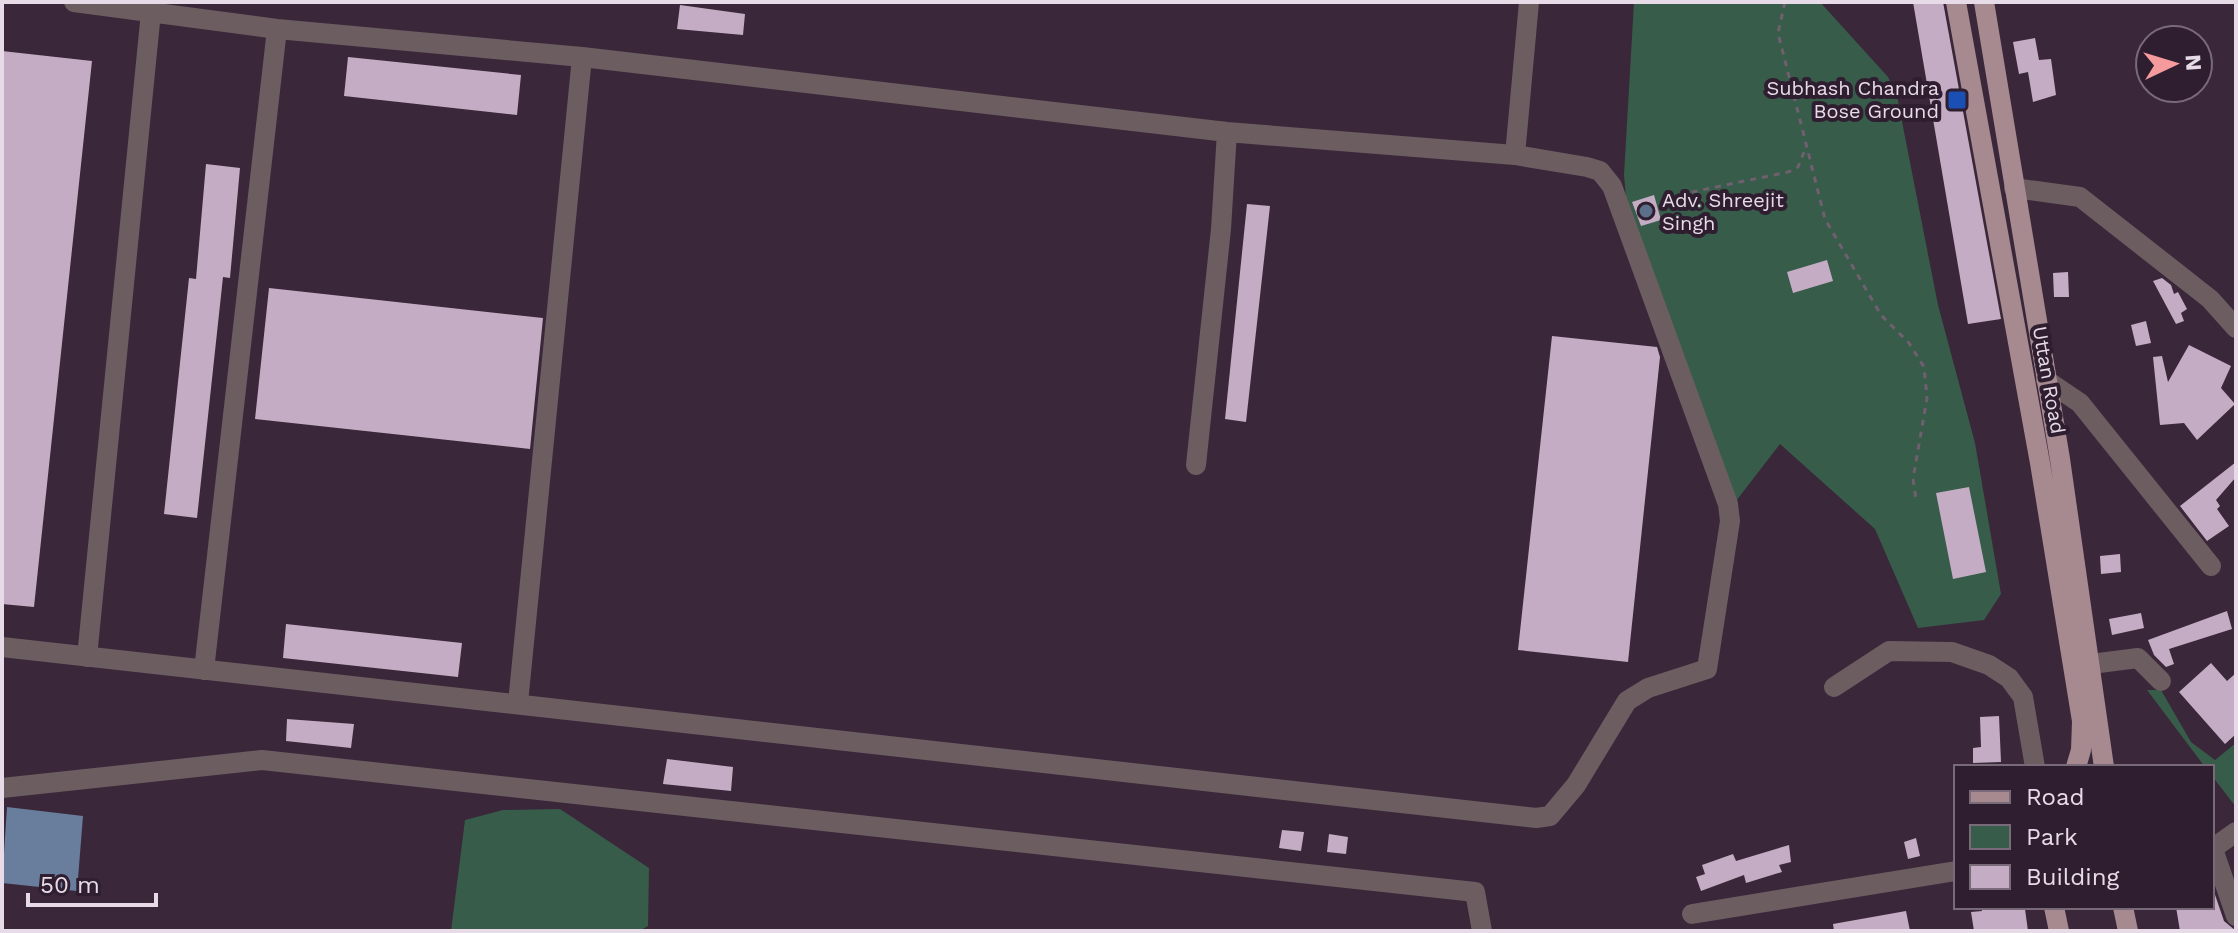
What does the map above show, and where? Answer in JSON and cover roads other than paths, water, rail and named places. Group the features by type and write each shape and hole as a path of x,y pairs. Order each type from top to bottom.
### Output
{"main road":[{"name":"Uttan Road","path":"1956,2 2040,463 2082,721 2081,750 2077,765"},
{"name":"Uttan Road","path":"1984,2 2091,664 2104,765"},
{"path":"2054,909 2059,931"},
{"path":"2123,909 2128,931"}],"street":[{"path":"2,647 518,703 1119,774 1536,818 1550,816 1576,785 1627,701 1648,688 1707,669 1730,521 1728,504 1612,186 1600,171 1515,155 1227,132 582,57 277,29 74,2"},
{"path":"1515,155 1529,2"},
{"path":"87,657 151,12"},
{"path":"204,670 277,29"},
{"path":"518,703 582,57"},
{"path":"1196,465 1221,229 1227,132"},
{"path":"2014,188 2080,197 2210,299 2236,328"},
{"path":"2046,380 2080,403 2211,566"},
{"path":"1834,687 1889,651 1952,652 1989,665 2009,678 2023,697 2035,765"},
{"path":"2091,664 2138,658 2161,681"},
{"path":"2,788 262,760 1475,892 1482,931"},
{"path":"2214,848 2236,832"},
{"path":"2214,855 2236,916"},
{"path":"1692,914 1954,871"}],"water":[{"path":"7,807 83,816 77,891 2,883"}],"place":[{"name":"Subhash Chandra Bose Ground","path":"1957,100"},
{"name":"Adv. Shreejit Singh","path":"1646,211"}]}
